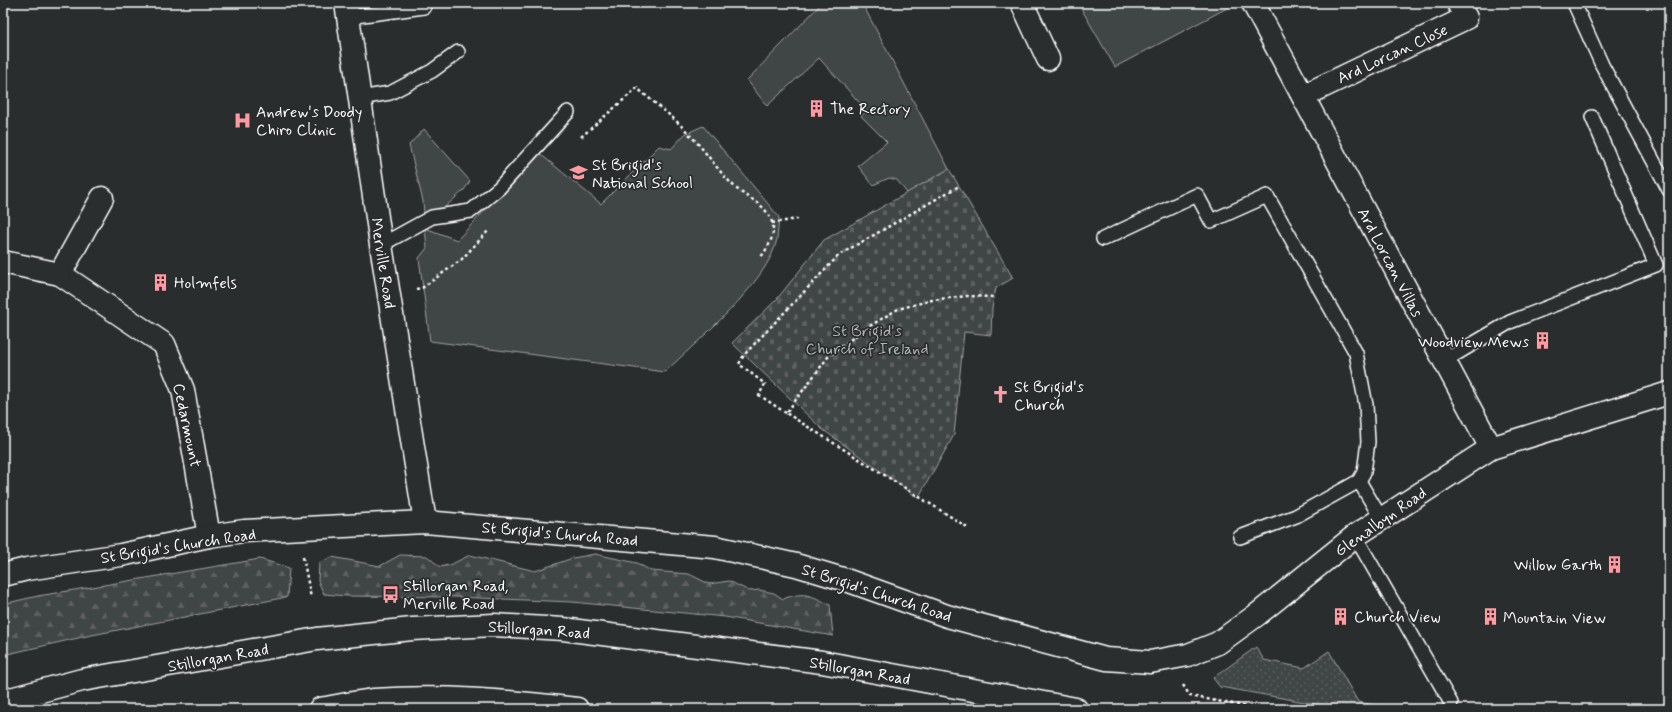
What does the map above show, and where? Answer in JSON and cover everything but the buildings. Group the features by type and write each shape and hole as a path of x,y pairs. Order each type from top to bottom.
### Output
{"main road":[{"path":"1022,3 1048,59"},
{"name":"Ard Lorcan Villas","path":"1252,3 1491,448"},
{"name":"Ard Lorcan Close","path":"1302,96 1466,18 1458,3"},
{"name":"Merville Road","path":"347,10 381,245 425,522"},
{"path":"60,274 102,198"},
{"name":"Cedarmount","path":"3,262 60,274 164,344 183,390 209,536"},
{"name":"Glenalbyn Road","path":"1106,659 1150,662 1188,656 1218,643 1258,614 1355,536 1491,448 1669,393"},
{"name":"St Brigid's Church Road","path":"3,575 27,569 121,554 209,536 244,531 425,522 715,547 796,565 846,580 947,616 1106,659"},
{"name":"Stillorgan Road","path":"3,701 82,680 317,639 412,629 494,625 563,629 822,662 1076,709"},
{"path":"320,709 374,700 420,699 487,700 577,709"}],"lane":[{"path":"1574,3 1602,64 1669,190"},
{"path":"347,10 424,7"},
{"path":"360,98 390,92 432,71 458,52"},
{"path":"381,245 432,217 471,211 499,188 568,112"},
{"path":"1444,361 1510,322 1656,265 1592,117"},
{"path":"1103,240 1197,195 1211,221 1267,196 1356,353 1366,405 1368,442 1364,472 1359,481 1296,516 1240,537"},
{"path":"1359,481 1381,518"},
{"path":"1355,536 1451,703"}],"path":[{"path":"637,88 688,132 738,190 753,198 764,208 772,223 773,233 769,247 760,258"},
{"path":"959,186 839,255 744,355 739,364 765,384 759,395 967,527"},
{"path":"772,223 798,219"},
{"path":"786,413 828,357 863,330 898,309 932,300 966,296 994,297"},
{"path":"298,528 311,598"},
{"path":"1166,659 1190,696 1260,709"}],"green space":[{"path":"822,3 862,3 949,169 907,193 897,180 889,178 873,185 858,166 887,142 861,116 867,111 819,58 767,106 747,80"},
{"path":"1078,3 1227,3 1229,7 1115,67"},
{"path":"703,126 779,217 777,239 771,256 760,274 746,292 712,328 665,372 430,341 419,258 427,248 425,228 457,240 539,153 601,204 659,146 671,149 685,134"},
{"path":"424,129 470,181 464,190 444,208 424,213 423,201 409,145"},
{"name":"St Brigid's Church of Ireland","path":"949,169 1013,278 996,288 992,308 991,335 964,332 954,435 918,498 822,429 732,343 777,299 824,240"},
{"path":"595,554 637,563 651,571 689,574 709,584 729,581 749,591 759,590 774,593 783,599 797,595 807,595 830,605 833,636 725,617 572,602 455,597 347,596 324,594 318,581 319,563 332,557 380,566 400,555 427,556 440,567 452,564 470,555 535,571 573,558"},
{"path":"260,559 289,568 287,597 87,636 3,655 3,604 38,596"},
{"path":"1256,647 1264,660 1304,668 1329,651 1358,702 1398,709 1344,709 1220,687 1213,678"}],"place":[{"name":"The Rectory","path":"817,108"},
{"name":"Andrew's Doody Chiro Clinic","path":"243,120"},
{"name":"St Brigid's National School","path":"579,173"},
{"name":"Holmfels","path":"161,282"},
{"name":"Woodview Mews","path":"1542,341"},
{"name":"St Brigid's Church","path":"1001,395"},
{"name":"Willow Garth","path":"1615,564"},
{"name":"Stillorgan Road, Merville Road","path":"390,594"},
{"name":"Church View","path":"1341,616"},
{"name":"Mountain View","path":"1490,617"}]}
